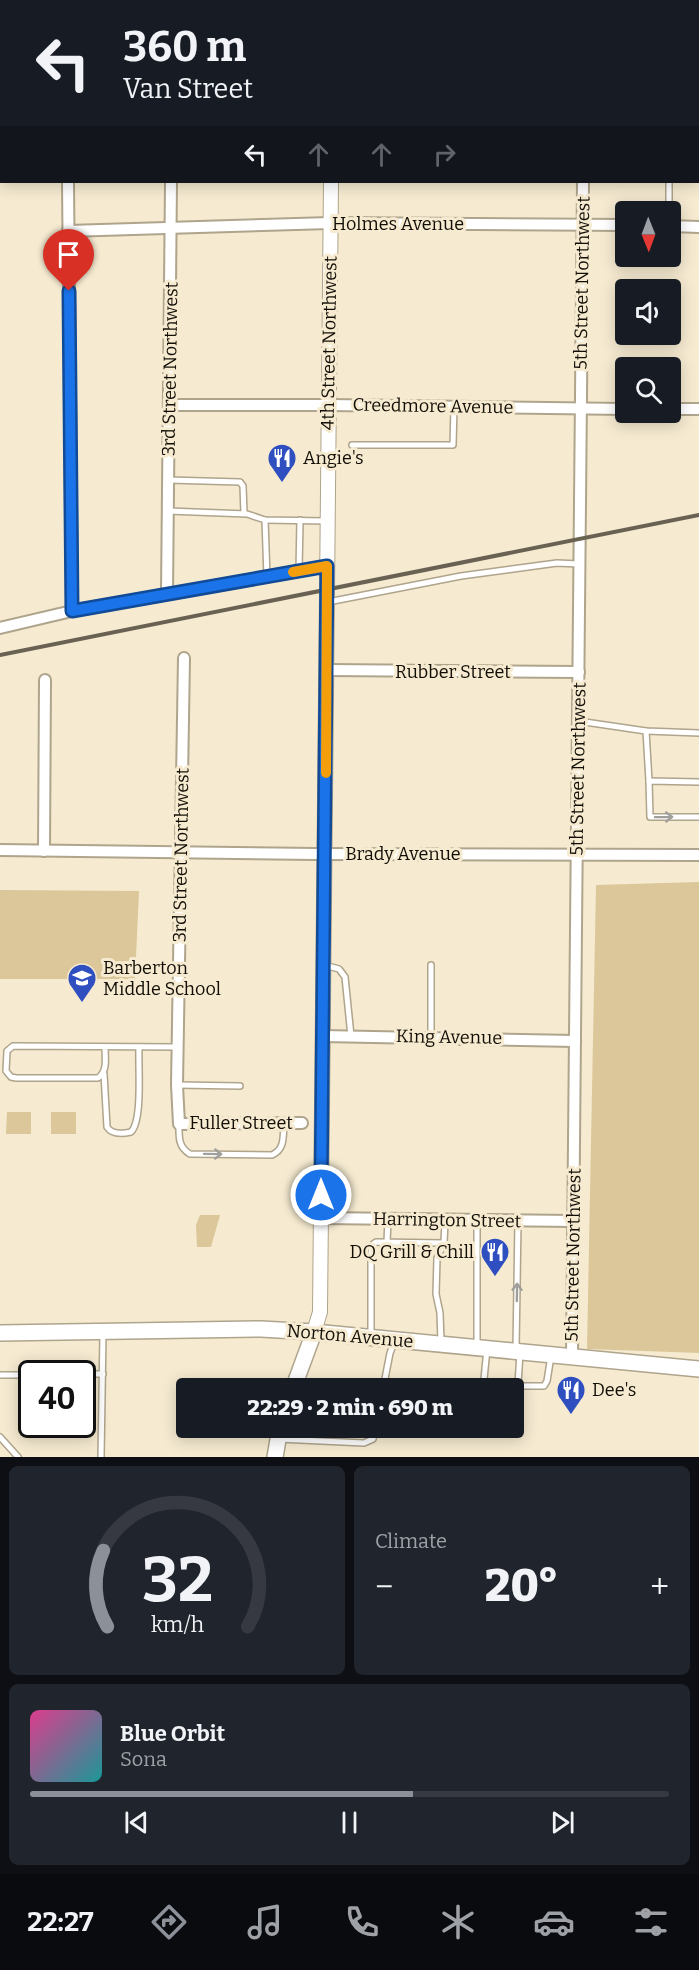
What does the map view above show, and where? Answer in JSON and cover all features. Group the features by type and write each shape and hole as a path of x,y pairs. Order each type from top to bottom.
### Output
{"main road":[{"name":"Norton Avenue","path":"0,1333 261,1329 396,1339 699,1369"},
{"path":"296,1378 314,1332"},
{"path":"275,1457 278,1438"}],"street":[{"path":"68,183 72,611"},
{"name":"3rd Street Northwest","path":"167,593 171,183"},
{"name":"4th Street Northwest","path":"314,1332 320,1312 331,183"},
{"name":"5th Street Northwest","path":"572,1356 583,183"},
{"name":"Holmes Avenue","path":"68,231 330,223 615,225"},
{"path":"681,226 699,227"},
{"name":"Creedmore Avenue","path":"169,405 615,409"},
{"path":"681,409 699,409"},
{"path":"0,628 72,611 327,566"},
{"name":"3rd Street Northwest","path":"179,1124 177,1085 184,658"},
{"name":"Rubber Street","path":"327,670 579,672"},
{"path":"44,851 45,680"},
{"name":"Brady Avenue","path":"0,850 699,855"},
{"name":"King Avenue","path":"323,1036 575,1041"},
{"name":"Fuller Street","path":"179,1124 302,1123"},
{"name":"Harrington Street","path":"321,1218 573,1221"}],"lane":[{"path":"669,183 669,201"},
{"path":"351,445 453,445 454,407"},
{"path":"168,480 240,482 243,486 244,513"},
{"path":"168,511 244,513 265,520 328,521"},
{"path":"265,520 267,577"},
{"path":"299,571 300,520"},
{"path":"327,602 461,576 557,563 579,564"},
{"path":"578,721 646,731 699,733"},
{"path":"646,731 650,817 699,817"},
{"path":"649,781 699,782"},
{"path":"431,965 431,1037"},
{"path":"324,966 339,969 345,977 351,1036"},
{"path":"104,1073 93,1079 16,1078 8,1075 7,1051 13,1046 178,1047"},
{"path":"105,1047 107,1127 116,1133 131,1132 135,1127 138,1115 138,1047"},
{"path":"177,1085 240,1086"},
{"path":"179,1124 179,1143 183,1150 190,1154 272,1155 279,1152 282,1146 284,1123"},
{"path":"387,1242 388,1219"},
{"path":"441,1344 440,1313 436,1294 436,1258 444,1243 445,1220"},
{"path":"477,1220 483,1378"},
{"path":"518,1221 518,1378 521,1386 544,1386 547,1381 551,1354"},
{"path":"371,1337 370,1253 373,1244 376,1242 444,1243"},
{"path":"101,1457 103,1332"},
{"path":"385,1378 390,1353 396,1339"},
{"path":"96,1374 103,1374"},
{"path":"0,1376 18,1375"},
{"path":"0,1437 16,1456"},
{"path":"322,1438 364,1443 373,1438"}],"shaded area":[{"path":"699,882 699,1353 587,1349 596,885"},
{"path":"0,890 139,891 135,979 0,979"},
{"path":"7,1112 31,1112 31,1134 6,1134"},
{"path":"51,1112 76,1112 76,1134 51,1134"},
{"path":"200,1215 220,1215 211,1247 197,1247 196,1225"}],"railway":[{"path":"0,655 699,515"}],"slow traffic":[{"path":"293,572 327,566 326,773"}],"place":[{"name":"Angie's","path":"282,484"},
{"name":"Barberton Middle School","path":"82,1004"},
{"name":"DQ Grill & Chill","path":"495,1278"},
{"name":"Dee's","path":"571,1416"}],"route":[{"path":"69,291 72,611 327,566 321,1195"}]}
